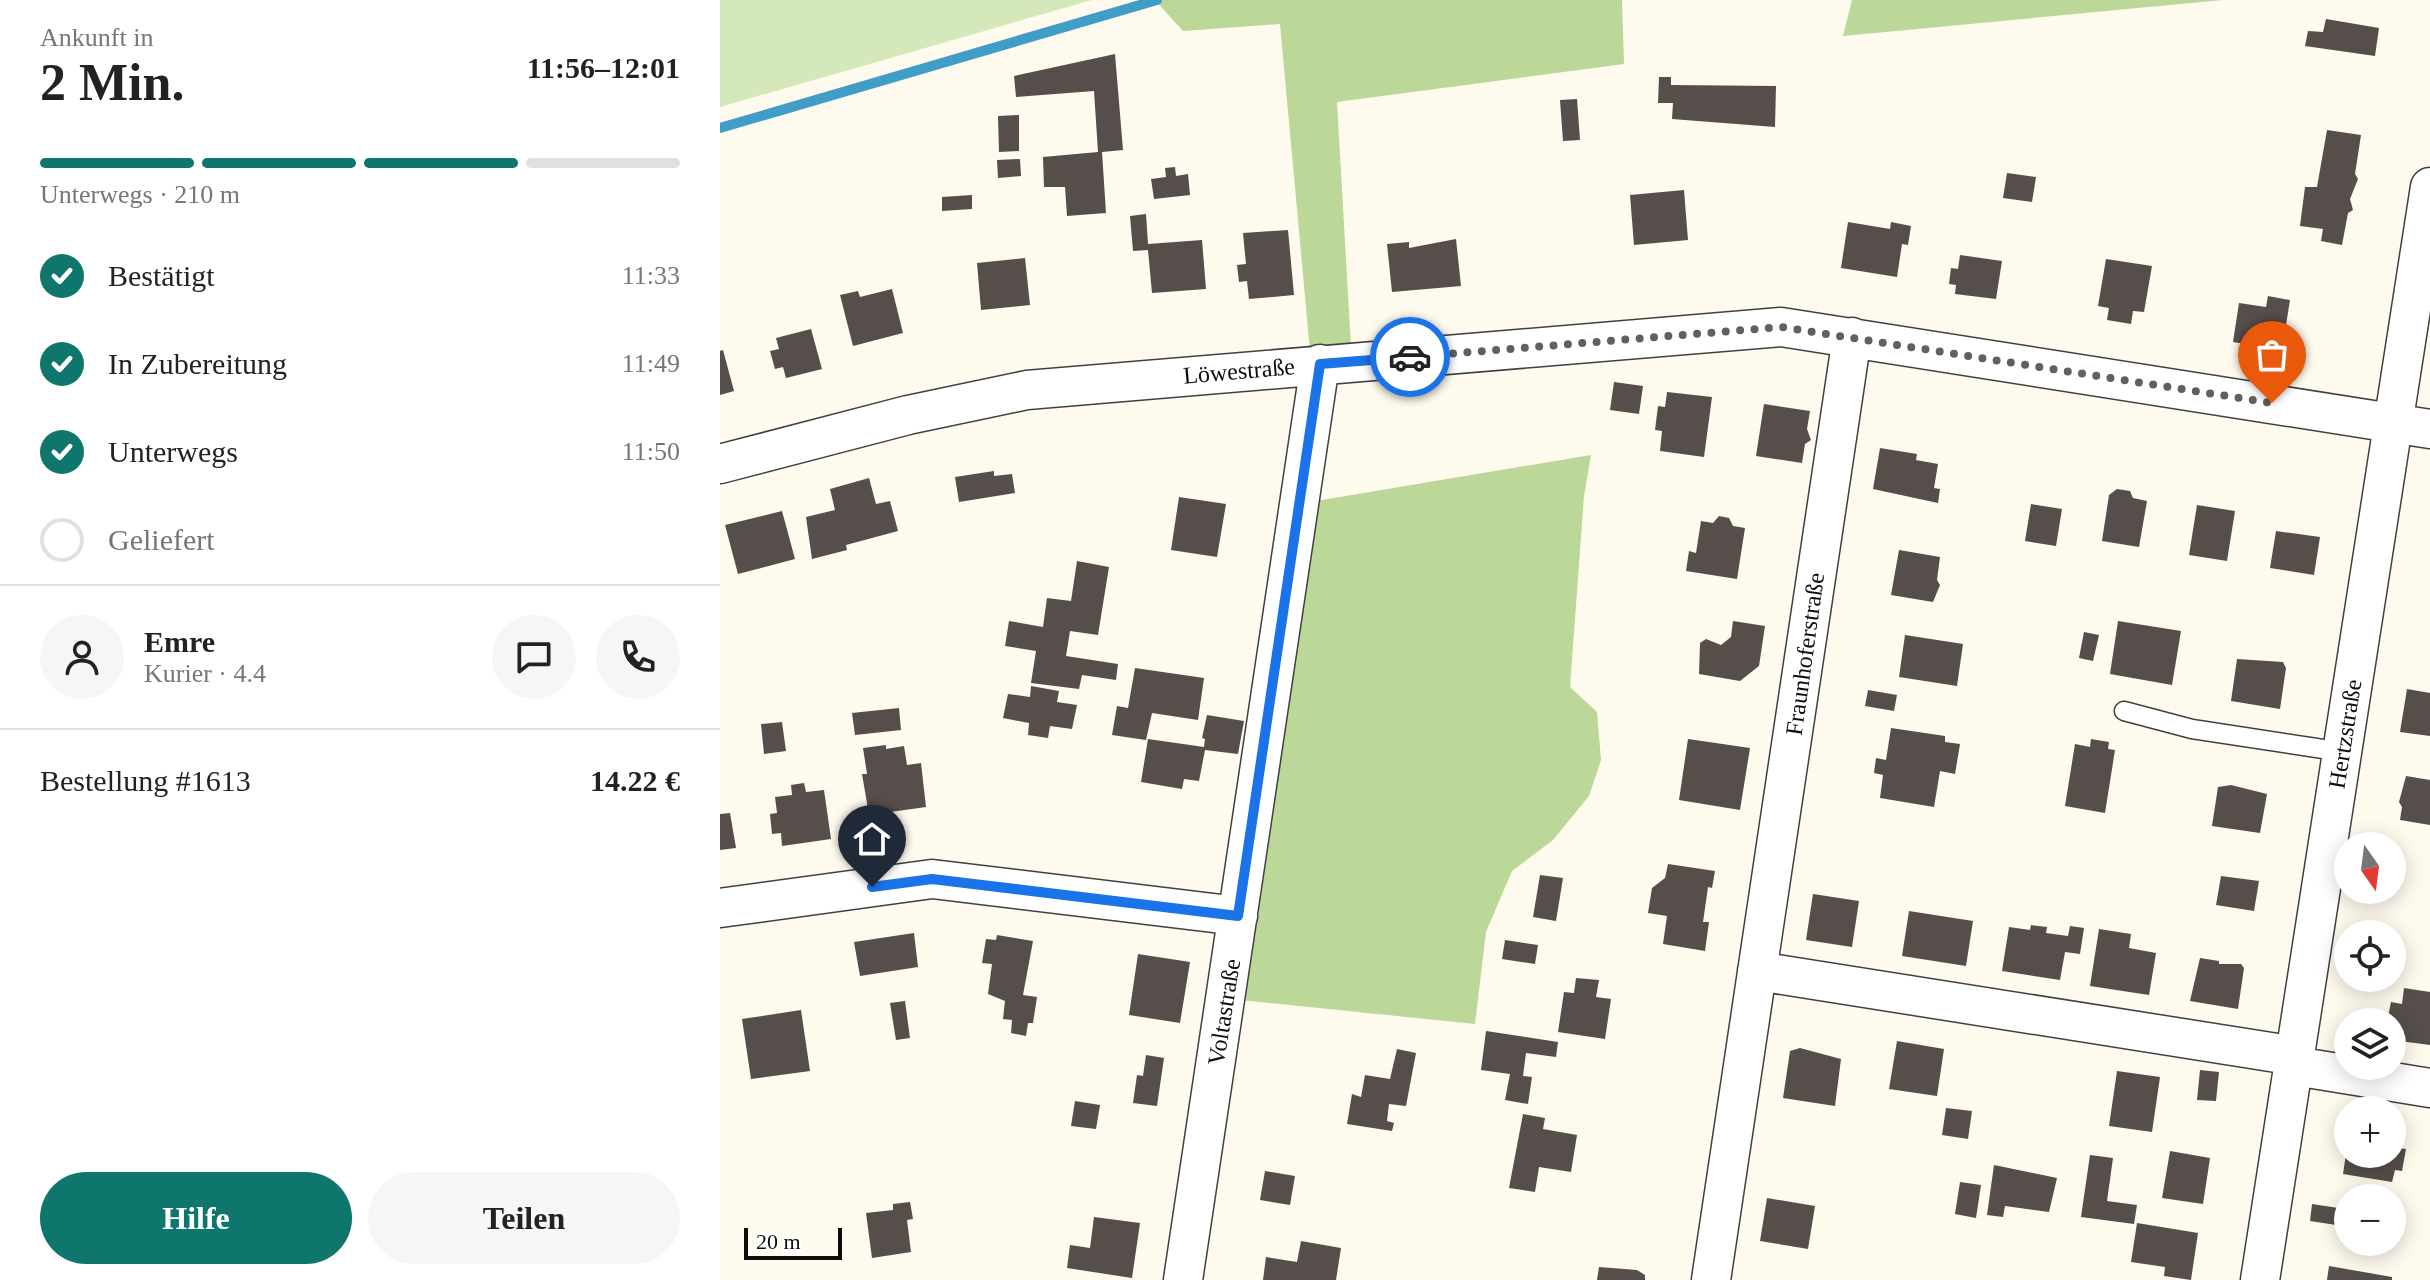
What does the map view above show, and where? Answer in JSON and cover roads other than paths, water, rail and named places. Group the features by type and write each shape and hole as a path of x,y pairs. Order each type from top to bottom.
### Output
{"street":[{"name":"Hertzstraße","path":"2260,1280 2430,187"},
{"name":"Löwestraße","path":"720,464 908,415 1027,390 1781,327 2430,429"},
{"name":"Fraunhoferstraße","path":"1711,1280 1852,337"},
{"name":"Voltastraße","path":"1183,1280 1320,364"},
{"path":"720,908 932,879 1238,916"},
{"path":"1757,971 2296,1061 2430,1088"}],"lane":[{"path":"2124,711 2192,729 2343,752"}],"waterway":[{"path":"720,128 1157,0"}]}
